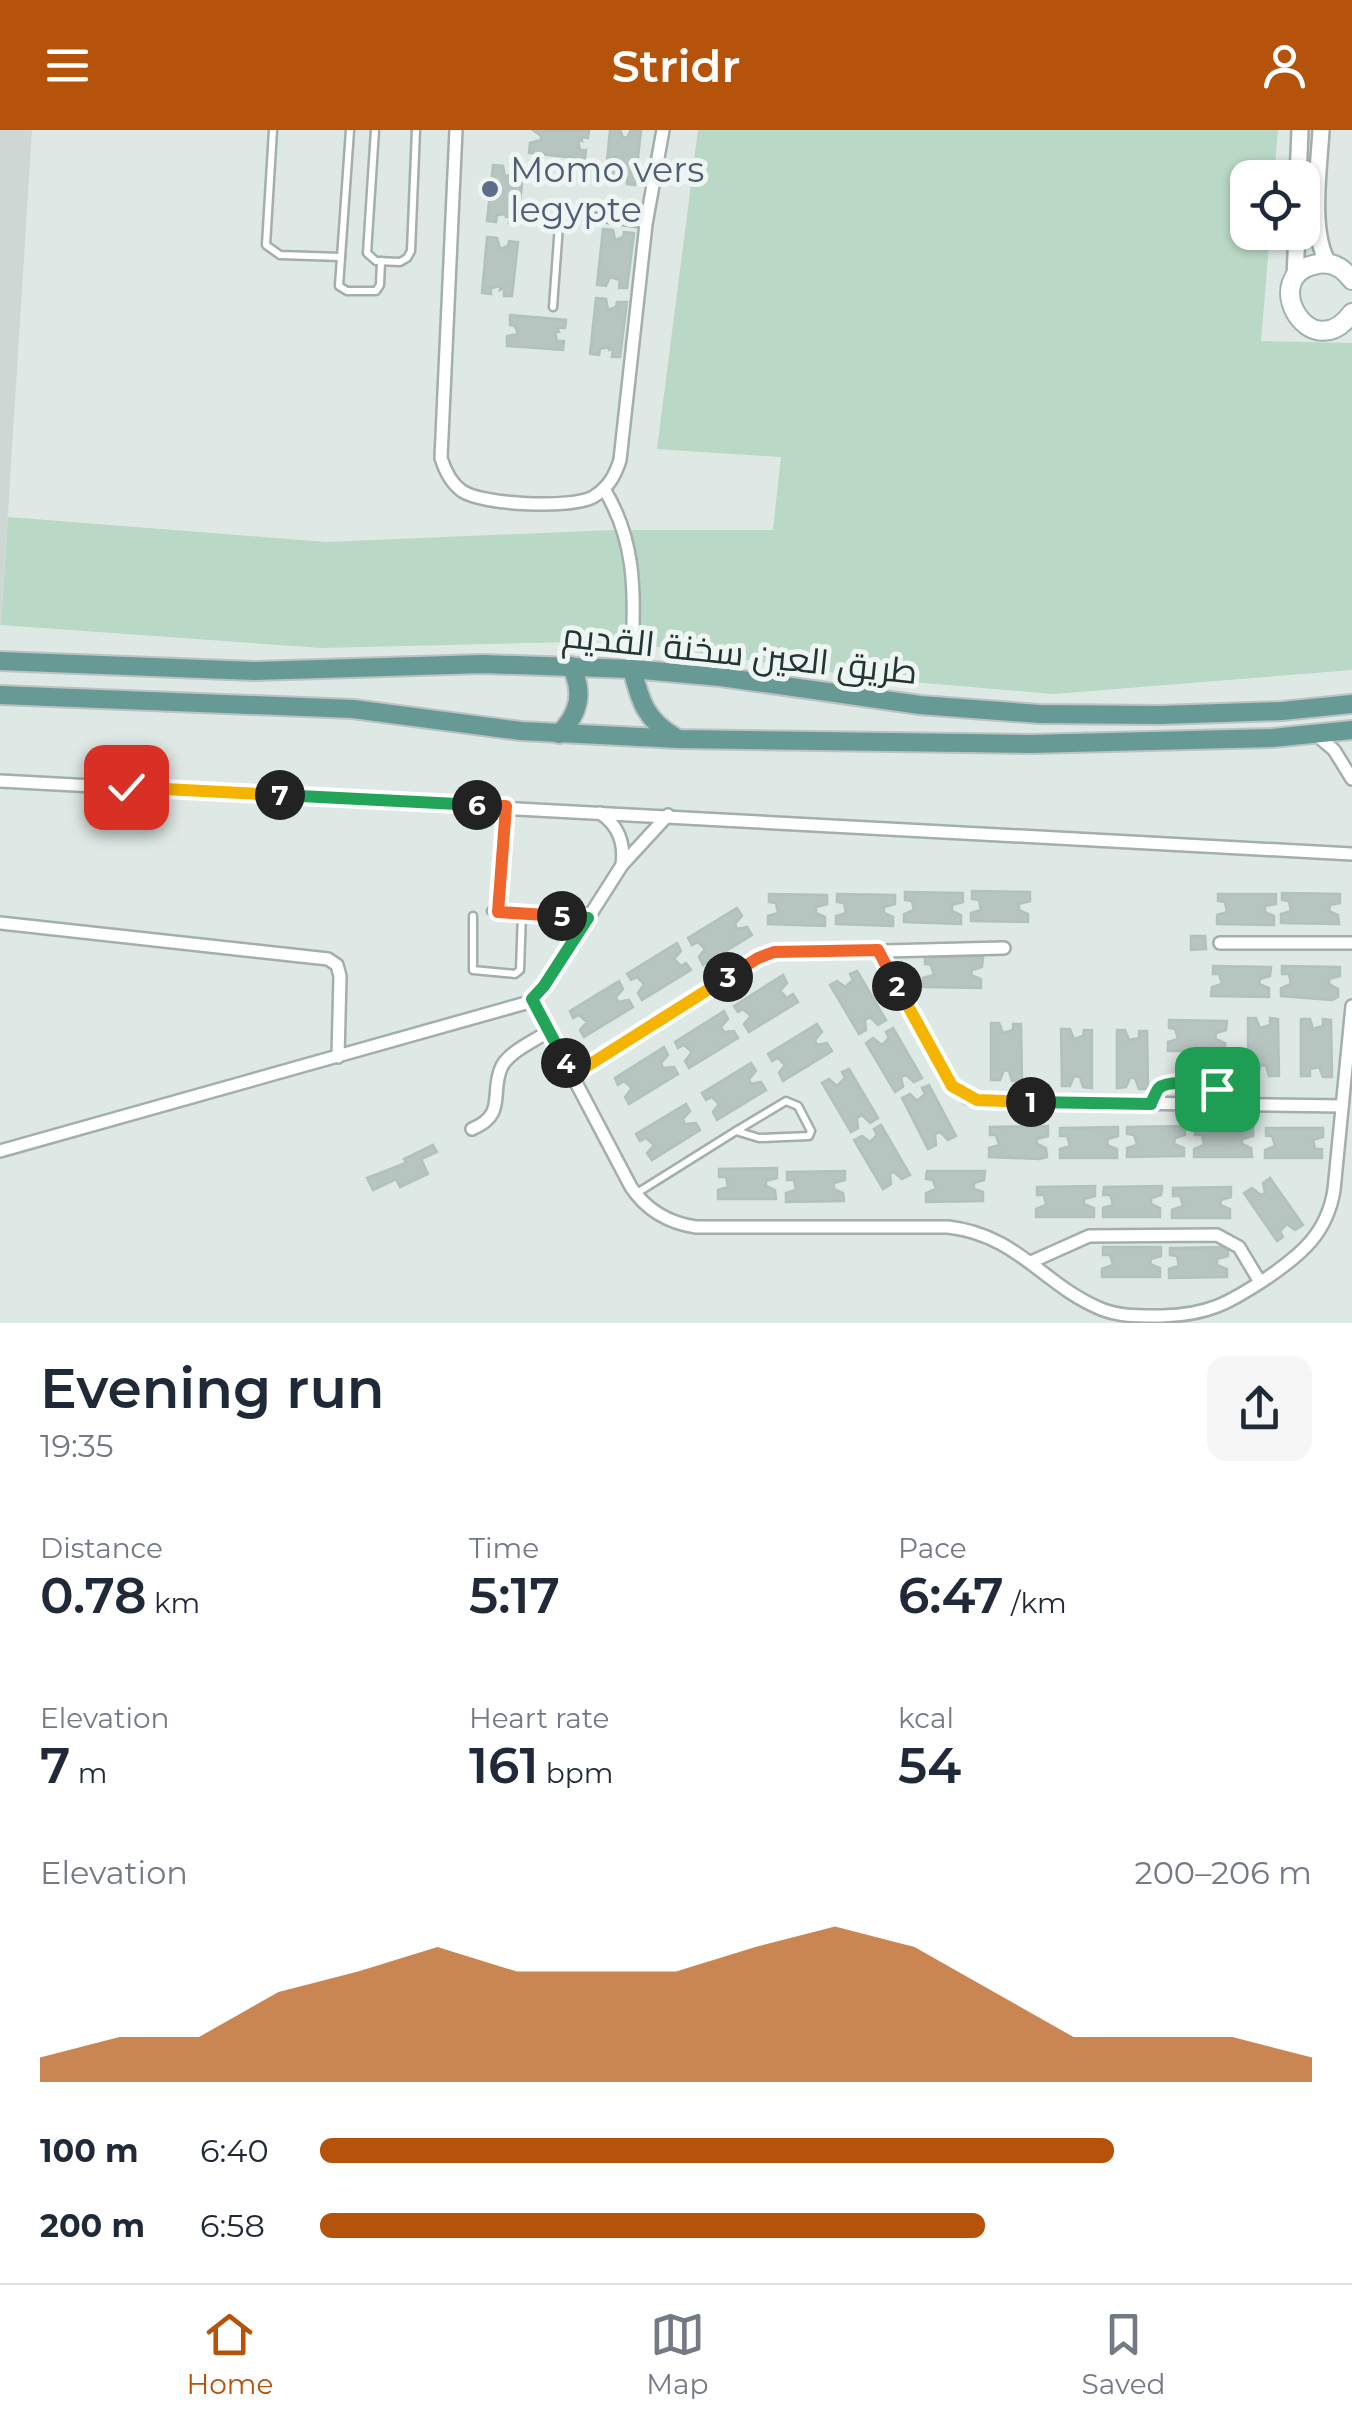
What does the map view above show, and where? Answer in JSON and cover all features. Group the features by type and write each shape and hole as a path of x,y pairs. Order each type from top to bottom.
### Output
{"main road":[{"path":"1348,322 1318,330 1299,320 1290,299 1295,278 1313,265 1328,264 1342,269 1352,280"},
{"name":"طريق العين سخنة القديم","path":"0,662 254,672 482,664 632,668 920,705 1040,714 1161,715 1352,704"},
{"path":"559,734 578,710 578,679 571,666"},
{"path":"632,668 641,705 650,718 679,739"},
{"name":"طريق العين سخنة القديم","path":"0,694 352,709 559,734 679,739 1148,743 1352,730"}],"street":[{"path":"456,130 440,448 444,468 463,492 482,499 573,503 604,489 620,460 646,224 663,130"},
{"path":"1299,160 1300,130"},
{"path":"1320,130 1318,229 1320,247 1328,264"},
{"path":"1295,278 1296,250"},
{"path":"604,489 621,521 630,552 634,595 632,668"},
{"path":"1314,734 1334,750 1352,778"},
{"path":"0,781 1352,854"},
{"path":"600,812 613,823 621,839 622,865"},
{"path":"0,1151 512,1009 532,999 622,865 668,815"},
{"path":"0,923 328,959 339,970 338,1057"},
{"path":"1220,942 1352,944"},
{"path":"573,1075 765,954 1004,948"},
{"path":"878,950 946,1078 968,1098 1342,1106"},
{"path":"532,999 636,1194 658,1214 686,1226 948,1227 993,1238 1090,1304 1123,1315 1204,1313 1302,1253 1324,1223 1334,1190 1352,1006"},
{"path":"472,1129 496,1108 505,1062 549,1031"},
{"path":"1030,1262 1089,1236 1217,1236 1239,1247 1260,1282"}],"lane":[{"path":"273,130 266,245 280,255 341,257"},
{"path":"350,130 341,288 376,291 381,261"},
{"path":"375,130 367,252 372,259 400,262 410,255 416,130"},
{"path":"553,307 558,230 563,218 575,214 646,224"},
{"path":"506,806 495,912 588,918"},
{"path":"473,916 473,970 515,974 520,970 522,913"},
{"path":"1151,1104 1160,1088 1170,1084 1215,1087 1224,1104"},
{"path":"636,1194 736,1131 790,1100 798,1106 811,1131 806,1136 767,1138 736,1131"}],"shaded area":[{"path":"0,130 32,130 1,625 0,625"}],"green space":[{"path":"698,130 1278,130 1275,160 1230,160 1230,250 1269,250 1261,341 1352,343 1352,670 1053,694 876,679 619,641 322,648 1,625 8,517 326,542 613,530 773,530 781,457 657,449"}],"building":[{"path":"533,130 589,130 588,138 578,140 580,150 586,150 585,159 529,153 530,143 541,140"},
{"path":"610,130 620,130 627,138 631,130 641,130 635,185 627,184 627,177 618,174 614,183 605,182"},
{"path":"493,165 503,166 505,177 514,168 524,169 517,224 509,223 510,216 506,214 497,215 496,222 487,221"},
{"path":"603,229 613,230 615,240 623,237 624,232 634,233 627,288 619,288 620,280 610,277 606,286 597,285"},
{"path":"487,237 497,238 500,249 508,246 509,241 518,242 512,296 504,296 501,286 491,288 491,294 482,293"},
{"path":"596,298 606,299 608,310 616,307 617,302 627,302 620,357 612,357 613,349 609,347 600,349 599,355 590,354"},
{"path":"510,315 566,320 565,328 555,332 557,341 564,341 563,350 507,346 507,336 518,334 515,326 510,325"},
{"path":"972,891 1030,892 1030,901 1019,904 1019,910 1028,914 1028,922 971,921 971,913 981,910 979,900 972,899"},
{"path":"905,892 963,893 963,902 952,905 952,911 961,915 961,924 904,922 904,914 914,910 912,901 905,900"},
{"path":"1282,893 1340,894 1340,903 1330,905 1329,911 1338,915 1339,924 1281,923 1281,914 1291,911 1289,901 1282,900"},
{"path":"769,894 827,895 827,904 816,907 816,913 825,917 825,926 768,924 768,916 778,913 776,903 769,902"},
{"path":"837,894 895,895 895,904 884,907 884,913 893,917 893,926 836,924 836,916 846,913 844,903 837,902"},
{"path":"1218,894 1276,894 1276,904 1265,906 1265,912 1274,916 1274,925 1217,924 1217,915 1227,912 1225,902 1218,901"},
{"path":"737,908 742,916 735,924 737,929 747,927 752,935 703,965 699,957 705,949 698,942 692,945 688,938"},
{"path":"1191,936 1205,936 1206,949 1191,950"},
{"path":"677,943 681,951 674,959 681,966 686,963 691,970 642,1000 638,993 644,984 637,977 631,980 627,974"},
{"path":"925,957 983,957 982,967 972,970 971,975 981,979 981,988 923,987 923,978 934,975 931,965 925,964"},
{"path":"1213,966 1271,967 1270,976 1260,979 1259,984 1269,988 1269,997 1211,996 1212,987 1222,984 1219,974 1213,974"},
{"path":"1282,966 1340,967 1340,976 1329,979 1329,984 1338,989 1338,997 1332,1000 1281,996 1281,988 1291,984 1289,974 1282,974"},
{"path":"857,971 886,1020 878,1025 870,1017 865,1020 866,1030 859,1034 830,985 837,981 845,987 853,980 850,974"},
{"path":"783,975 787,983 780,991 787,998 793,994 798,1002 749,1032 744,1024 751,1016 743,1009 738,1012 734,1006"},
{"path":"619,981 623,989 616,997 618,1002 629,1000 633,1007 584,1037 580,1030 587,1022 579,1015 573,1018 570,1011"},
{"path":"724,1011 728,1019 721,1027 724,1032 734,1031 738,1038 689,1068 685,1061 692,1052 684,1045 678,1048 675,1042"},
{"path":"1248,1018 1256,1018 1260,1028 1270,1025 1270,1018 1278,1019 1279,1076 1269,1076 1266,1066 1261,1065 1257,1075 1248,1075"},
{"path":"1301,1019 1310,1019 1313,1029 1323,1026 1323,1019 1331,1020 1332,1077 1323,1077 1319,1067 1310,1069 1310,1076 1301,1076"},
{"path":"1169,1020 1227,1021 1226,1030 1216,1033 1215,1039 1225,1043 1225,1051 1168,1051 1168,1042 1178,1039 1175,1029 1169,1028"},
{"path":"991,1023 999,1023 1003,1033 1013,1030 1013,1024 1021,1024 1022,1082 1012,1081 1009,1071 1004,1070 1000,1080 991,1080"},
{"path":"817,1024 822,1032 815,1040 817,1045 827,1043 832,1051 783,1081 779,1073 785,1065 778,1058 772,1061 768,1054"},
{"path":"893,1028 922,1078 914,1082 906,1075 901,1077 903,1087 895,1092 866,1043 873,1038 882,1045 889,1038 886,1032"},
{"path":"1061,1029 1070,1029 1074,1039 1083,1036 1084,1030 1092,1030 1092,1088 1083,1087 1080,1077 1074,1076 1070,1086 1062,1086"},
{"path":"1117,1030 1125,1030 1129,1040 1139,1038 1139,1031 1147,1031 1148,1089 1139,1089 1135,1078 1130,1078 1126,1087 1117,1088"},
{"path":"664,1047 668,1055 661,1063 663,1068 674,1067 678,1074 629,1104 625,1097 632,1088 624,1081 618,1085 615,1078"},
{"path":"751,1063 756,1071 749,1079 751,1084 761,1082 766,1090 717,1120 713,1112 719,1104 712,1097 706,1100 702,1093"},
{"path":"849,1069 878,1118 870,1123 862,1115 857,1118 858,1128 851,1132 822,1083 829,1079 837,1086 845,1078 842,1072"},
{"path":"929,1085 956,1136 948,1140 940,1132 935,1134 936,1145 928,1149 902,1098 910,1094 917,1101 925,1094 922,1088"},
{"path":"686,1104 690,1111 683,1119 685,1124 696,1123 700,1130 652,1160 647,1153 654,1145 646,1138 640,1141 636,1134"},
{"path":"881,1125 910,1175 902,1179 894,1172 890,1174 891,1184 883,1189 854,1140 862,1136 870,1142 877,1135 874,1129"},
{"path":"1048,1126 1048,1136 1037,1139 1037,1144 1046,1148 1047,1157 989,1157 989,1148 999,1145 996,1135 990,1135 990,1127"},
{"path":"1185,1126 1185,1135 1175,1138 1174,1144 1184,1148 1184,1156 1127,1157 1127,1148 1137,1145 1134,1135 1127,1134 1127,1127"},
{"path":"1118,1127 1118,1136 1108,1139 1107,1145 1117,1149 1117,1158 1060,1158 1060,1149 1070,1146 1067,1136 1060,1136 1060,1128"},
{"path":"1195,1127 1253,1127 1253,1136 1242,1139 1242,1144 1251,1148 1252,1157 1194,1157 1194,1149 1204,1145 1202,1135 1195,1135"},
{"path":"1266,1128 1323,1128 1323,1137 1313,1140 1315,1149 1322,1149 1322,1158 1265,1158 1265,1150 1275,1146 1272,1136 1266,1136"},
{"path":"433,1145 437,1152 421,1159 428,1174 400,1187 396,1179 373,1190 367,1178 406,1163 404,1159"},
{"path":"777,1168 777,1178 766,1181 766,1186 775,1190 776,1199 718,1199 718,1190 728,1187 726,1177 719,1177 719,1169"},
{"path":"845,1171 845,1180 834,1183 834,1189 843,1193 844,1201 786,1202 786,1193 796,1190 794,1180 787,1180 787,1172"},
{"path":"927,1171 985,1171 984,1180 974,1183 974,1189 983,1192 983,1201 926,1202 926,1193 936,1189 933,1180 926,1179"},
{"path":"1270,1178 1303,1225 1295,1230 1287,1224 1280,1231 1283,1237 1277,1241 1244,1193 1252,1188 1261,1195 1265,1193 1263,1183"},
{"path":"1095,1186 1095,1196 1084,1199 1084,1204 1094,1208 1094,1217 1036,1217 1036,1209 1046,1205 1044,1195 1037,1195 1037,1187"},
{"path":"1162,1186 1161,1195 1151,1198 1151,1204 1160,1208 1160,1217 1103,1217 1103,1208 1113,1205 1110,1195 1103,1195 1104,1187"},
{"path":"1231,1187 1231,1197 1221,1200 1220,1205 1230,1209 1230,1218 1172,1218 1172,1210 1183,1206 1180,1196 1173,1196 1173,1188"},
{"path":"1103,1247 1161,1247 1161,1256 1151,1259 1150,1264 1160,1268 1160,1277 1102,1277 1102,1269 1113,1265 1110,1255 1103,1255"},
{"path":"1228,1247 1228,1256 1217,1259 1217,1265 1227,1269 1227,1277 1169,1278 1169,1269 1179,1266 1177,1256 1170,1255 1170,1248"}],"place":[{"name":"Momo vers legypte","path":"490,189"}],"route":[{"path":"126,787 506,806 498,912 588,918 532,999 573,1075 765,954 878,950 946,1078 968,1098 1151,1104 1157,1090 1166,1085 1217,1089"}]}
